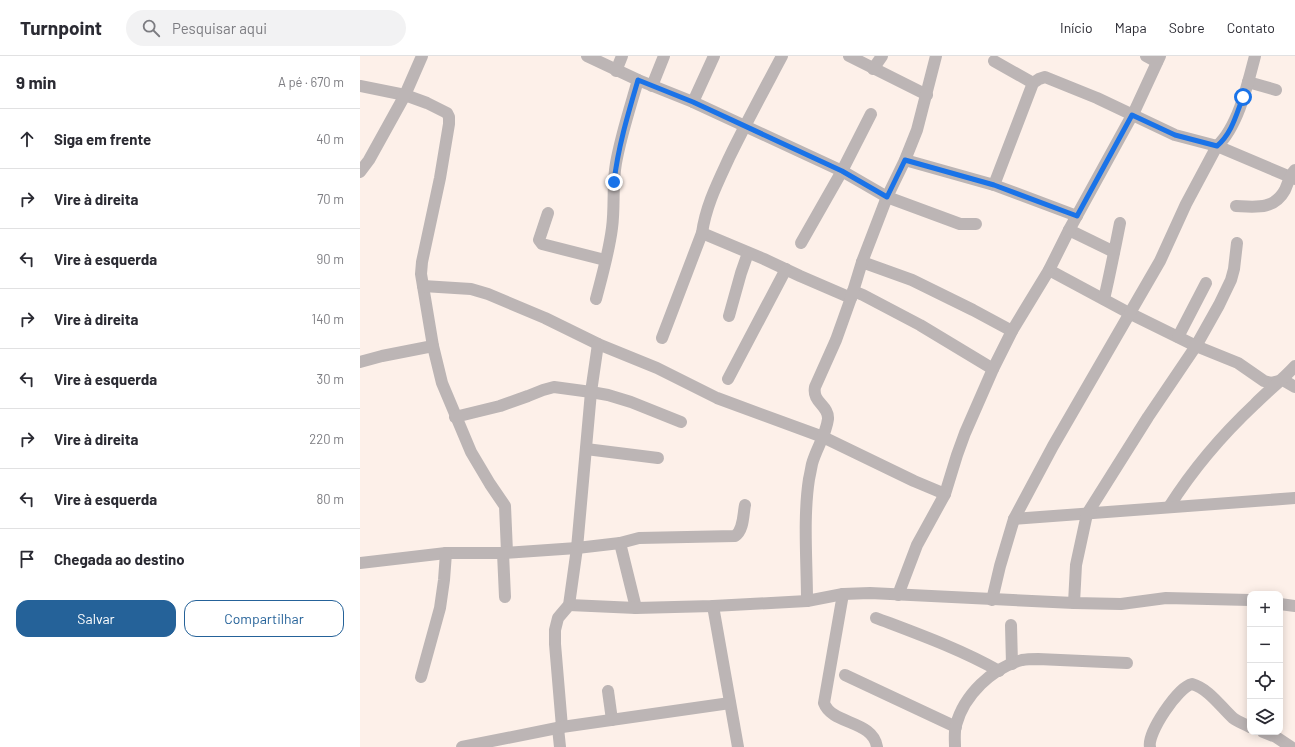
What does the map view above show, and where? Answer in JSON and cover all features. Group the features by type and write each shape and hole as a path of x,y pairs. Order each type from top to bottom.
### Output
{"street":[{"path":"360,172 370,160 405,95 422,56"},
{"path":"587,56 638,80 745,125 842,171 887,197 960,224 976,224"},
{"path":"616,70 622,56"},
{"path":"652,86 664,56"},
{"path":"693,102 714,56"},
{"path":"662,338 702,233 703,221 712,195 745,125 782,56"},
{"path":"849,56 927,95"},
{"path":"873,69 882,56"},
{"path":"807,601 807,501 812,464 823,437 828,417 828,413 815,396 815,387 836,340 862,262 887,197 905,160 917,130 936,56"},
{"path":"898,595 917,545 945,494 965,433 993,369 1012,331 1049,270 1069,230 1132,115 1158,59 1146,56"},
{"path":"992,600 1014,519 1053,446 1160,261 1186,204 1217,146 1232,127 1248,82 1255,56"},
{"path":"994,61 1033,83"},
{"path":"994,185 1033,83 1045,77 1097,98 1175,135 1217,146 1294,176 1283,193 1274,203 1256,206 1236,206"},
{"path":"596,299 612,228 616,165 623,132 638,80"},
{"path":"1248,82 1276,90"},
{"path":"360,86 405,95 447,112 449,116 440,178 422,262 421,274 433,346 442,383 471,452 505,506 505,597"},
{"path":"801,243 842,171 871,114"},
{"path":"905,160 994,185 1077,216"},
{"path":"548,213 539,240 542,244 606,260"},
{"path":"1104,299 1113,264 1120,223"},
{"path":"1069,230 1114,252"},
{"path":"702,233 786,269 852,294 863,295 920,325 993,369"},
{"path":"1074,604 1076,565 1087,514 1148,417 1196,346 1219,305 1231,280 1234,269 1237,243"},
{"path":"728,316 748,253"},
{"path":"862,262 912,280 1012,331"},
{"path":"728,379 786,269"},
{"path":"1049,270 1129,313 1196,346 1238,363 1264,381 1271,383 1282,380 1295,387"},
{"path":"1178,337 1206,282"},
{"path":"423,286 471,289 488,294 545,318 598,344 657,368 717,398 823,437 914,481 945,494"},
{"path":"560,747 554,636 558,618 570,604 577,548 591,392 598,344"},
{"path":"360,362 433,346"},
{"path":"1169,507 1184,483 1206,455 1255,404 1295,366"},
{"path":"455,417 500,406 554,387 591,392 631,402 681,422"},
{"path":"586,449 658,458"},
{"path":"1014,519 1295,498"},
{"path":"360,564 446,553 505,552 620,544 639,538 735,536 739,533 741,528 745,505"},
{"path":"620,544 636,608"},
{"path":"421,677 440,608 446,553"},
{"path":"570,604 636,608 713,606 807,601 843,594 870,593 1074,604 1121,604 1166,598 1247,600"},
{"path":"843,594 824,703 826,709 832,714 864,729 872,735 875,739 877,747"},
{"path":"1283,604 1295,606"},
{"path":"713,606 738,747"},
{"path":"876,618 960,651 999,671"},
{"path":"1011,625 1012,664"},
{"path":"955,747 956,727 961,711 969,698 979,687 999,671 1012,664 1024,660 1038,659 1127,663"},
{"path":"845,675 956,727"},
{"path":"1150,747 1149,743 1152,734 1177,694 1184,687 1192,684 1206,690 1235,719 1247,725"},
{"path":"608,691 612,720"},
{"path":"462,747 560,728 730,703"},
{"path":"1271,735 1291,747"}],"route":[{"path":"614,182 623,132 638,80 745,125 842,171 887,197 905,160 994,185 1077,216 1132,115 1175,135 1217,146 1232,127 1243,97"}]}
